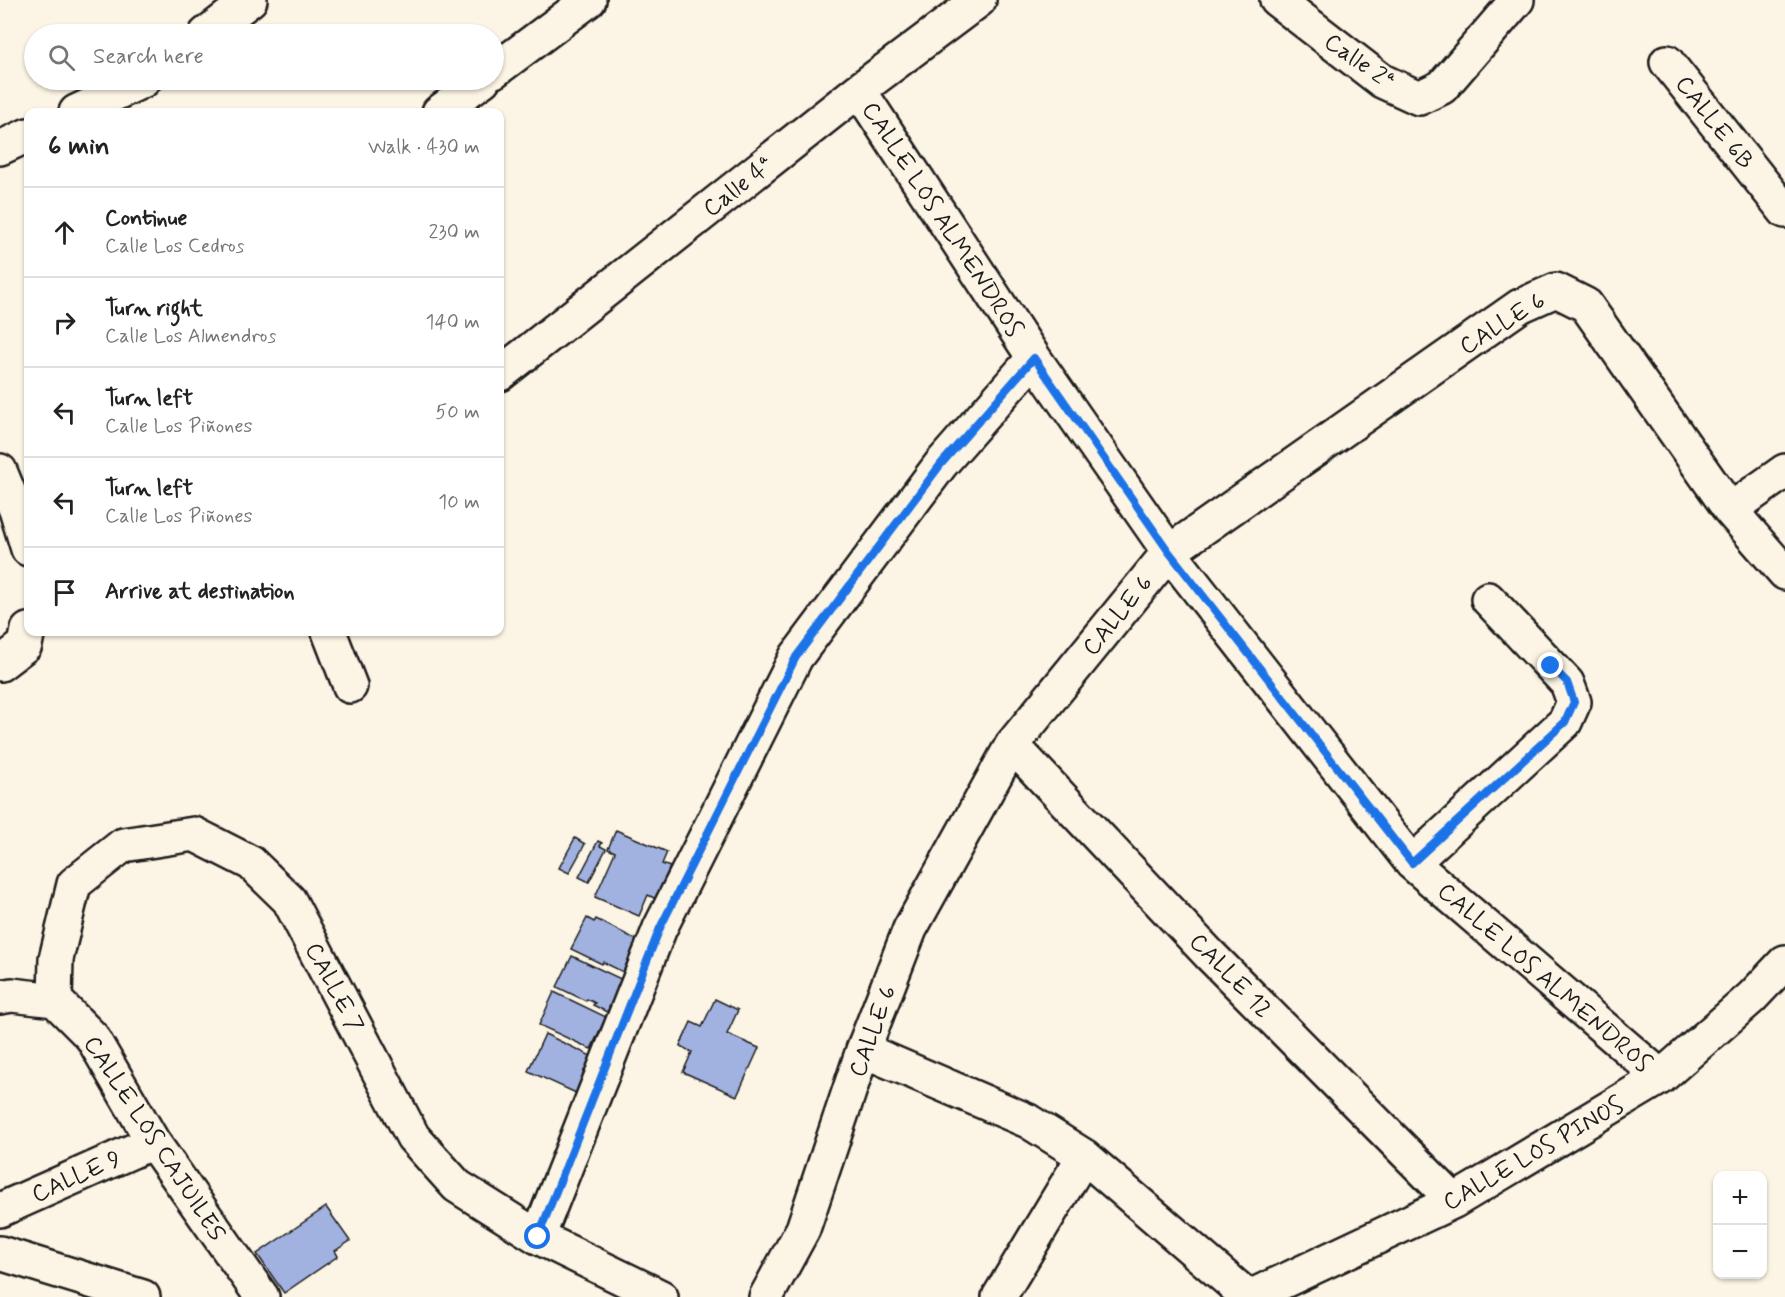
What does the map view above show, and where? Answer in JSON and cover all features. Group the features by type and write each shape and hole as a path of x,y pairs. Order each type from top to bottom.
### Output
{"street":[{"path":"219,24 250,0"},
{"path":"504,64 589,0"},
{"name":"Calle 4ª","path":"504,371 859,90 979,0"},
{"name":"Calle 2ª","path":"1277,0 1382,81 1419,98 1442,87 1517,0"},
{"name":"CALLE 6B","path":"1667,62 1785,211"},
{"path":"95,108 126,90"},
{"path":"444,108 469,90"},
{"name":"CALLE LOS ALMENDROS","path":"859,90 1034,358 1169,552 1412,863 1661,1077"},
{"path":"0,148 24,137"},
{"name":"CALLE 6","path":"766,1297 803,1229 863,1050 910,929 1012,746 1169,552 1520,306 1556,290 1586,306 1730,510 1785,573"},
{"path":"538,1237 660,928 796,657 941,464 1034,358"},
{"path":"0,471 24,536"},
{"path":"1730,510 1785,471"},
{"path":"1412,863 1565,722 1574,702 1567,682 1488,599"},
{"path":"0,664 25,645 27,636"},
{"path":"331,636 350,686"},
{"name":"CALLE 12","path":"1012,746 1209,954 1454,1201"},
{"name":"CALLE 7","path":"55,1000 56,959 74,884 123,845 195,834 251,863 290,900 413,1137 456,1186 538,1237 661,1297"},
{"name":"CALLE LOS PINOS","path":"1249,1297 1454,1201 1661,1077 1752,997 1785,962"},
{"path":"0,997 12,995 55,1000"},
{"name":"CALLE LOS CAJUILES","path":"55,1000 92,1037 153,1142 262,1297"},
{"path":"863,1050 1029,1120 1084,1156 1249,1297"},
{"name":"CALLE 9","path":"0,1210 153,1142"},
{"path":"999,1297 1084,1156"},
{"path":"0,1253 143,1297"}],"building":[{"path":"616,830 667,852 662,864 670,867 656,899 648,895 639,916 595,897 615,852 608,849"},
{"path":"575,838 585,844 569,873 559,868"},
{"path":"598,841 602,843 600,846 606,849 589,882 579,877"},
{"path":"587,918 594,922 596,919 647,945 631,976 571,949"},
{"path":"572,956 623,980 607,1012 587,999 586,1001 557,987"},
{"path":"554,992 606,1017 591,1049 539,1025"},
{"path":"715,999 738,1010 727,1034 759,1048 737,1096 683,1072 692,1052 680,1046 691,1022 702,1027"},
{"path":"545,1034 593,1057 576,1093 528,1071"},
{"path":"326,1207 350,1241 335,1251 338,1256 284,1293 257,1254"}],"route":[{"path":"538,1237 660,928 796,657 941,464 1034,358 1169,552 1412,863 1565,722 1574,702 1567,682 1551,666"}]}
